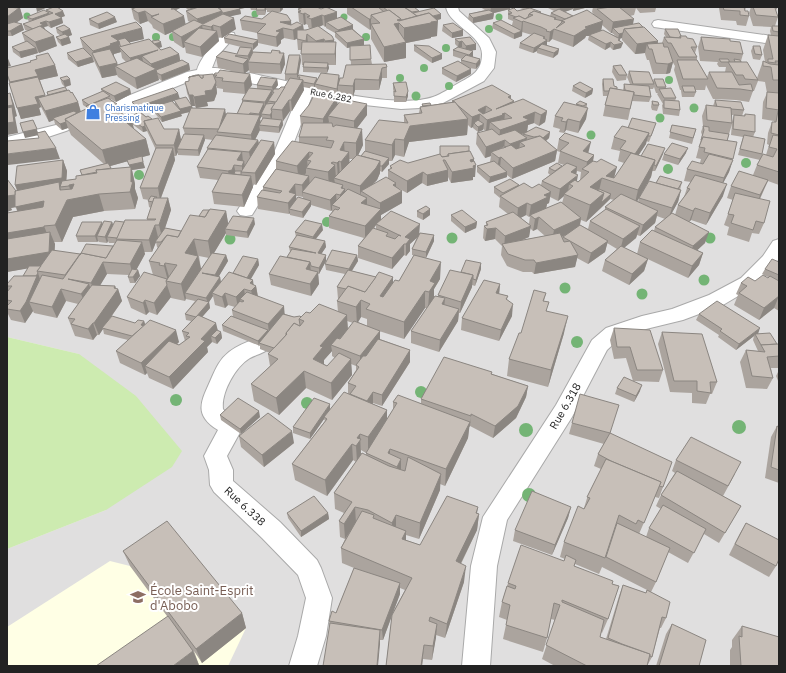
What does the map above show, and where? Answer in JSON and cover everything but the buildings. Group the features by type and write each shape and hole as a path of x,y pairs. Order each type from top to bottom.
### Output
{"street":[{"name":"Rue 6.282","path":"7,142 43,134 178,80 204,72 216,72 257,78 307,90 401,106 438,100 479,78 487,68 489,52 484,41 453,12 452,7"},
{"path":"658,24 779,41"},
{"path":"204,72 204,66 208,59 229,36"},
{"path":"246,211 281,155 307,90"},
{"name":"Rue 6.318","path":"476,666 484,566 495,517 564,411 599,345 613,333 642,323 676,314 716,300 736,290 748,282 769,260 779,244"},
{"name":"Rue 6.338","path":"263,344 233,359 224,371 222,378 214,392 212,413 219,421 232,427 214,456 221,470 222,485 271,530 308,568 319,598 312,636 303,666"}],"shaded area":[{"path":"7,7 779,7 779,666 7,666 7,549 106,510 79,354 7,337"},
{"name":"École Saint-Esprit d'Abobo","path":"110,561 130,566 246,628 228,666 7,666 7,627"}],"green space":[{"path":"7,337 79,354 136,396 182,451 172,467 106,510 7,549"}],"place":[{"name":"Charismatique Pressing","path":"93,112"},
{"name":"École Saint-Esprit d'Abobo","path":"138,597"}]}
